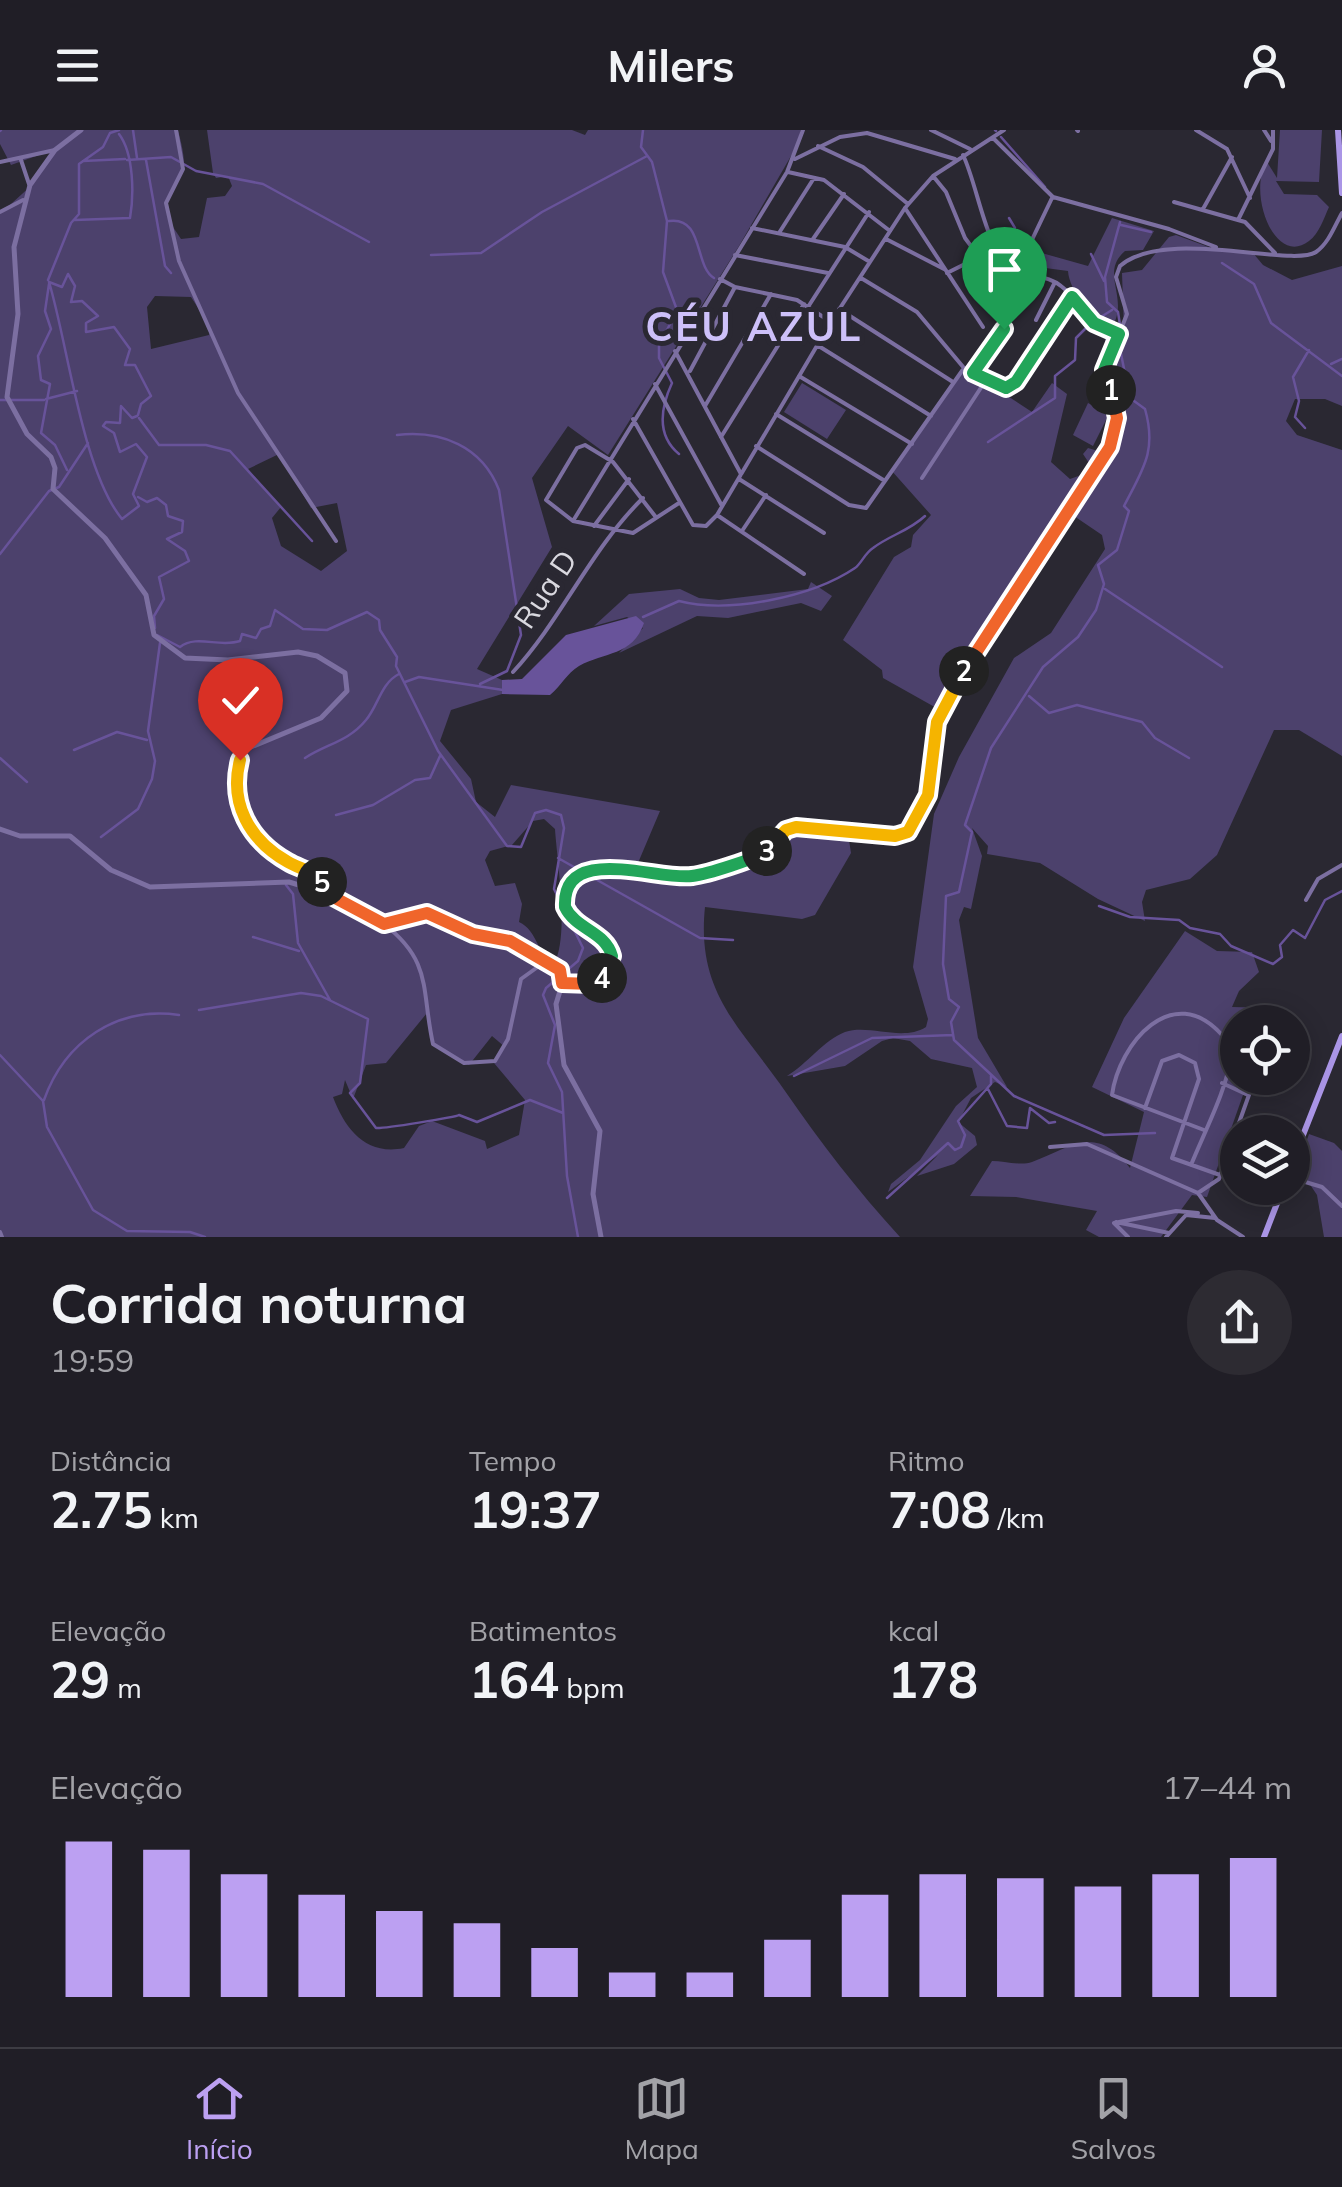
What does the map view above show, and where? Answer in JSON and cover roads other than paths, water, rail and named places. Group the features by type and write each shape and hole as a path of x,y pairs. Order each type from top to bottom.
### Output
{"main road":[{"path":"1338,130 1342,192"},
{"path":"1310,1117 1342,1036"},
{"path":"1264,1237 1276,1205"}],"street":[{"path":"81,130 55,150 23,200 14,247 18,314 7,397 27,434 51,457 53,489 105,538 146,596 151,628 168,647 185,658 224,660 298,652 317,656 348,677 343,698 322,718 246,749 235,786 236,801 261,840 281,859 319,877 322,891"},
{"path":"176,130 184,169 166,203 178,261 243,402 336,541"},
{"path":"574,521 787,172 803,130"},
{"path":"931,130 970,149"},
{"path":"633,419 680,503 694,524 704,527 717,515 831,322 906,206 933,176 1004,130"},
{"path":"1196,130 1222,144 1250,198"},
{"path":"1264,130 1274,144"},
{"path":"1238,220 1274,144 1272,130"},
{"path":"791,162 818,146 854,134 878,134 935,157 955,159"},
{"path":"993,138 1053,198 1169,229 1216,247"},
{"path":"818,146 863,167 906,206 983,328"},
{"path":"0,162 55,150"},
{"path":"962,154 978,188 995,249 1018,271 1056,282 1094,323 1119,334"},
{"path":"1203,210 1232,157"},
{"path":"21,160 30,185"},
{"path":"787,172 815,176 890,231"},
{"path":"779,233 815,176"},
{"path":"933,176 978,257 1000,285"},
{"path":"812,239 844,194"},
{"path":"1018,271 1053,198"},
{"path":"0,212 23,200"},
{"path":"1174,202 1252,226 1276,252"},
{"path":"721,437 869,212"},
{"path":"384,924 427,913 473,934 510,941 546,961 563,978 598,982 612,956 603,938 576,922 565,907 568,887 586,871 620,869 691,876 756,858 786,830 796,827 895,836 912,827 932,782 937,722 945,703 1110,447 1116,410 1105,366 1128,314 1116,278 1120,266 1151,252 1216,247 1315,253 1342,213"},
{"path":"752,228 845,247 870,262"},
{"path":"885,238 945,271"},
{"path":"945,271 995,249"},
{"path":"736,255 828,273"},
{"path":"1020,300 1032,276"},
{"path":"861,278 925,318 964,368 1002,388 1013,385 1072,297"},
{"path":"720,279 736,288 806,306 831,322"},
{"path":"1036,320 1056,282"},
{"path":"688,373 736,288"},
{"path":"705,407 771,294"},
{"path":"839,309 954,382"},
{"path":"973,373 1004,329"},
{"path":"817,345 932,416"},
{"path":"675,351 740,476 824,533"},
{"path":"756,446 849,505 866,508 964,368"},
{"path":"799,376 912,444"},
{"path":"922,478 986,380"},
{"path":"656,384 722,506"},
{"path":"776,414 885,481"},
{"path":"655,516 609,458 588,446 577,448 548,494 548,505 574,521 638,532 655,516 680,503"},
{"path":"594,526 629,479"},
{"path":"742,531 766,495"},
{"name":"Rua D","path":"512,672 545,635 564,598 613,530 643,498"},
{"path":"717,515 804,574"},
{"path":"0,829 20,836 62,833 111,870 156,888 274,881 322,891 384,924 406,944 420,964 429,996 433,1044 468,1064 490,1063 504,1052 520,982 546,961"},
{"path":"1306,900 1318,879 1342,865"},
{"path":"563,978 556,1004 567,1077 600,1131 592,1194 601,1237"},
{"path":"1204,1130 1112,1092 1128,1046 1140,1030 1158,1020 1188,1016 1214,1027 1220,1035"},
{"path":"1145,1108 1162,1061 1172,1055 1186,1056 1200,1072 1172,1158 1220,1175"},
{"path":"1192,1166 1220,1088"},
{"path":"1241,1115 1248,1095"},
{"path":"1050,1147 1086,1144 1198,1193 1215,1218"},
{"path":"1198,1193 1220,1175"},
{"path":"1310,1183 1322,1187 1342,1206"},
{"path":"1116,1222 1176,1211 1198,1213 1215,1218 1243,1237"},
{"path":"1116,1222 1168,1235 1184,1216 1198,1213"},
{"path":"1116,1222 1115,1228 1128,1237"}],"waterway":[{"path":"48,280 71,223 79,214 79,164 103,147 110,133 119,130"},
{"path":"133,130 137,158"},
{"path":"643,130 641,147 652,162 667,221 663,272 677,310 659,346 659,358 672,383 663,411 664,430 679,454"},
{"path":"75,220 130,218 130,163 119,134"},
{"path":"1001,137 1045,187"},
{"path":"431,255 481,253 542,212 647,156"},
{"path":"127,160 171,157 196,171 263,184 369,242"},
{"path":"83,161 125,159"},
{"path":"146,160 165,266 171,273"},
{"path":"1009,218 1015,228"},
{"path":"669,221 688,226 703,263 714,278"},
{"path":"1120,222 1105,277 1107,302 1118,312 1120,325"},
{"path":"1121,225 1151,232"},
{"path":"1091,254 1104,281"},
{"path":"1222,263 1254,284 1271,323 1342,376"},
{"path":"49,282 62,287 68,274 75,286 71,302 82,301 98,316 86,323 86,332 114,327 130,349 125,365 135,365 151,396 141,404 138,415"},
{"path":"49,282 86,439 108,497 122,519 139,506 133,494 147,457 136,444 120,452 114,433 103,426 106,422 120,423 121,406 132,418 137,416"},
{"path":"49,284 45,311 51,329 38,356 41,380 50,384 41,433 55,445 67,470"},
{"path":"1096,320 1112,310"},
{"path":"988,442 1055,398 1055,376 1075,360 1076,338 1090,324"},
{"path":"1122,335 1120,349 1130,398 1145,409 1148,424 1146,459 1124,506 1129,511 1117,550 1098,565 1104,584 1096,610 1078,637 1043,667 991,748 965,825 972,832 959,892 946,896 943,964 949,999 959,1007 951,1022 954,1040 1014,1096 1104,1135 1155,1133"},
{"path":"1305,428 1295,417 1299,401 1293,377 1309,350"},
{"path":"1331,364 1342,359"},
{"path":"46,399 77,391"},
{"path":"0,400 44,400"},
{"path":"139,418 159,445 206,445 230,451 312,541"},
{"path":"397,435 429,435 458,444 482,462 499,490 521,635 507,671 480,684"},
{"path":"0,554 49,491 59,487 88,443"},
{"path":"138,497 147,502 157,498 166,505 168,516 183,521 182,532 167,539 185,551 189,561 159,577 164,599 154,616 155,628"},
{"path":"643,617 679,601 699,605 745,604 794,595 855,568 873,548 925,516"},
{"path":"1105,589 1222,667"},
{"path":"157,635 180,647 194,642 232,643 240,641 242,634 256,638 261,629 270,626 275,610 303,629 327,630 367,612 379,620 380,630 397,657 396,666 438,751 507,846 521,847 535,813 546,810 561,815 564,828 554,889 583,948 578,961 543,995 555,1025 548,1063 562,1092 567,1176 578,1237"},
{"path":"101,837 138,809 152,779 155,761 148,731 160,643"},
{"path":"305,758 359,727 388,683 399,674"},
{"path":"405,682 419,677 503,690"},
{"path":"1029,696 1049,713 1077,705 1142,722 1155,738 1189,758"},
{"path":"74,750 117,732 147,740"},
{"path":"336,815 373,805 415,780 430,778 440,756"},
{"path":"0,758 27,782"},
{"path":"558,858 700,938 733,940"},
{"path":"286,885 293,894 298,943 330,1000"},
{"path":"1099,906 1130,917 1179,920 1190,928 1220,934 1231,946 1273,964 1282,957 1280,945 1293,930 1305,938 1325,900 1342,891"},
{"path":"253,937 299,951"},
{"path":"199,1010 301,993 321,996 368,1019 360,1083 350,1093 376,1128 459,1115 477,1122 530,1100 563,1113"},
{"path":"44,1100 65,1061 96,1032 135,1016 179,1015"},
{"path":"794,1076 872,1038 953,1035"},
{"path":"0,1055 43,1101 47,1127 93,1210 127,1231 190,1232 205,1237"},
{"path":"887,1198 948,1143 955,1150 961,1147 965,1135 958,1121 991,1084 991,1076"},
{"path":"988,1089 1007,1126 1027,1128 1030,1108 1049,1123 1055,1122"}],"district":[{"name":"CÉU AZUL","path":"754,326"}]}
